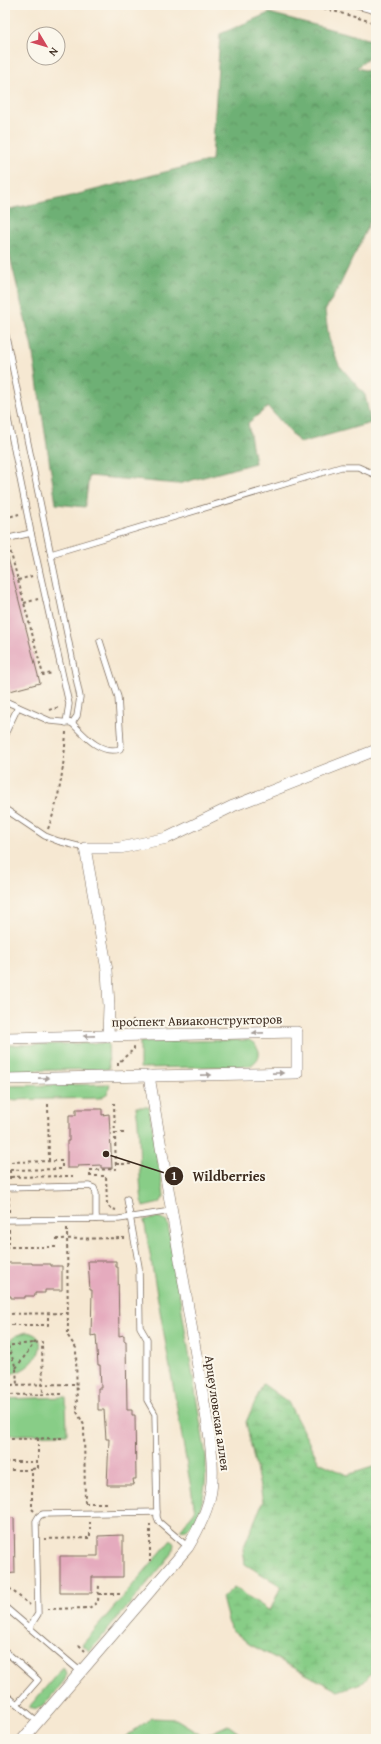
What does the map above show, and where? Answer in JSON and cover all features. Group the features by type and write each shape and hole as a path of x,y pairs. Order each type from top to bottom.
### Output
{"street":[{"path":"108,1036 109,1006 107,970 85,848 120,848 167,838 233,806 376,750"},
{"name":"проспект Авиаконструкторов","path":"5,1038 297,1032 297,1073 5,1079"},
{"name":"Арцеуловская аллея","path":"23,1739 188,1546 200,1526 210,1503 213,1476 209,1432 149,1076"}],"lane":[{"path":"354,5 376,12"},
{"path":"5,331 80,697 76,716 69,723"},
{"path":"5,404 31,533 69,704 69,723"},
{"path":"51,554 341,467 358,467 376,475"},
{"path":"6,539 31,533"},
{"path":"5,701 50,721 69,723 95,744 105,749 120,749 118,697 100,641"},
{"path":"5,734 18,707"},
{"path":"5,809 45,836 85,848"},
{"path":"5,1188 89,1186 94,1188 96,1193 96,1219"},
{"path":"126,1199 139,1267 140,1327 146,1339 147,1400 155,1414 157,1512 159,1522 188,1546"},
{"path":"5,1220 130,1218 171,1211"},
{"path":"29,1628 35,1620 38,1609 36,1521 39,1516 43,1514 157,1512"},
{"path":"5,1607 81,1672"},
{"path":"5,1651 38,1680 17,1704"},
{"path":"5,1694 38,1722"}],"path":[{"path":"312,5 376,23"},
{"path":"5,518 27,512"},
{"path":"6,539 42,675 62,670"},
{"path":"18,580 40,574"},
{"path":"24,603 45,598"},
{"path":"45,836 56,809 69,723"},
{"path":"118,1069 118,1063 134,1049 134,1043"},
{"path":"90,1176 90,1170 116,1169 114,1103"},
{"path":"48,1104 49,1161"},
{"path":"115,1133 126,1133"},
{"path":"5,1162 62,1161 62,1169 5,1170"},
{"path":"116,1164 131,1164"},
{"path":"36,1539 90,1538 85,1503 84,1425 77,1412 76,1348 68,1336 67,1219"},
{"path":"124,1238 126,1245"},
{"path":"56,1239 134,1238"},
{"path":"5,1247 56,1246"},
{"path":"5,1325 48,1325 48,1313"},
{"path":"5,1314 68,1313"},
{"path":"16,1368 36,1342"},
{"path":"17,1385 16,1368 6,1346 42,1342 43,1394"},
{"path":"5,1385 76,1384"},
{"path":"5,1395 64,1394"},
{"path":"5,1470 32,1470 38,1468 38,1438"},
{"path":"5,1439 65,1438"},
{"path":"5,1462 38,1462"},
{"path":"32,1470 32,1509 39,1516"},
{"path":"85,1503 112,1503"},
{"path":"150,1512 150,1561"},
{"path":"5,1592 9,1588 33,1608 38,1609 89,1608 98,1602 99,1584"},
{"path":"99,1594 122,1594"}],"green space":[{"path":"269,13 376,41 376,50 357,68 376,73 376,209 340,285 325,311 329,339 339,365 365,395 371,423 300,443 268,407 248,423 255,463 178,484 89,476 85,507 56,504 32,348 5,236 5,210 63,198 212,160 220,34"},
{"path":"249,1040 258,1049 259,1057 249,1066 140,1068 140,1042"},
{"path":"108,1043 109,1069 5,1071 5,1045"},
{"path":"110,1084 108,1093 100,1098 5,1100 5,1086"},
{"path":"136,1107 149,1107 164,1196 160,1203 143,1207 140,1182 139,1132"},
{"path":"158,1218 166,1221 168,1225 206,1457 205,1488 199,1512 194,1522 188,1528 180,1530 195,1511 144,1220"},
{"path":"27,1332 36,1335 40,1341 40,1348 37,1355 24,1369 15,1373 5,1374 5,1344 17,1335"},
{"path":"263,1384 288,1402 319,1462 347,1475 376,1466 376,1667 364,1682 338,1691 249,1644 230,1628 222,1598 234,1587 270,1611 281,1586 245,1564 243,1549 263,1501 246,1422"},
{"path":"66,1397 67,1434 5,1435 5,1399"},
{"path":"171,1540 174,1544 172,1554 90,1651 82,1645"},
{"path":"63,1667 66,1674 64,1681 43,1706 40,1708 29,1707"},
{"path":"152,1718 176,1719 204,1736 228,1725 247,1739 122,1739"}],"building":[{"path":"8,558 40,683 10,691 5,670 5,559"},
{"path":"76,1109 102,1109 102,1115 109,1114 112,1168 101,1168 101,1165 67,1168 69,1115 76,1115"},
{"path":"88,1261 116,1261 116,1267 118,1267 119,1336 124,1335 124,1341 126,1341 127,1410 132,1410 132,1415 135,1415 136,1479 133,1479 134,1485 107,1485 109,1439 106,1439 104,1410 98,1410 98,1388 101,1388 100,1365 98,1365 96,1335 91,1336 92,1290 90,1290"},
{"path":"5,1263 51,1264 51,1266 62,1266 62,1290 45,1290 45,1293 35,1293 35,1296 25,1296 25,1298 11,1298 11,1296 5,1296"},
{"path":"5,1517 14,1518 15,1573 5,1574"},
{"path":"123,1535 123,1577 92,1577 92,1593 60,1593 60,1556 98,1556 98,1536"}],"place":[{"name":"Wildberries","path":"106,1154"}]}
